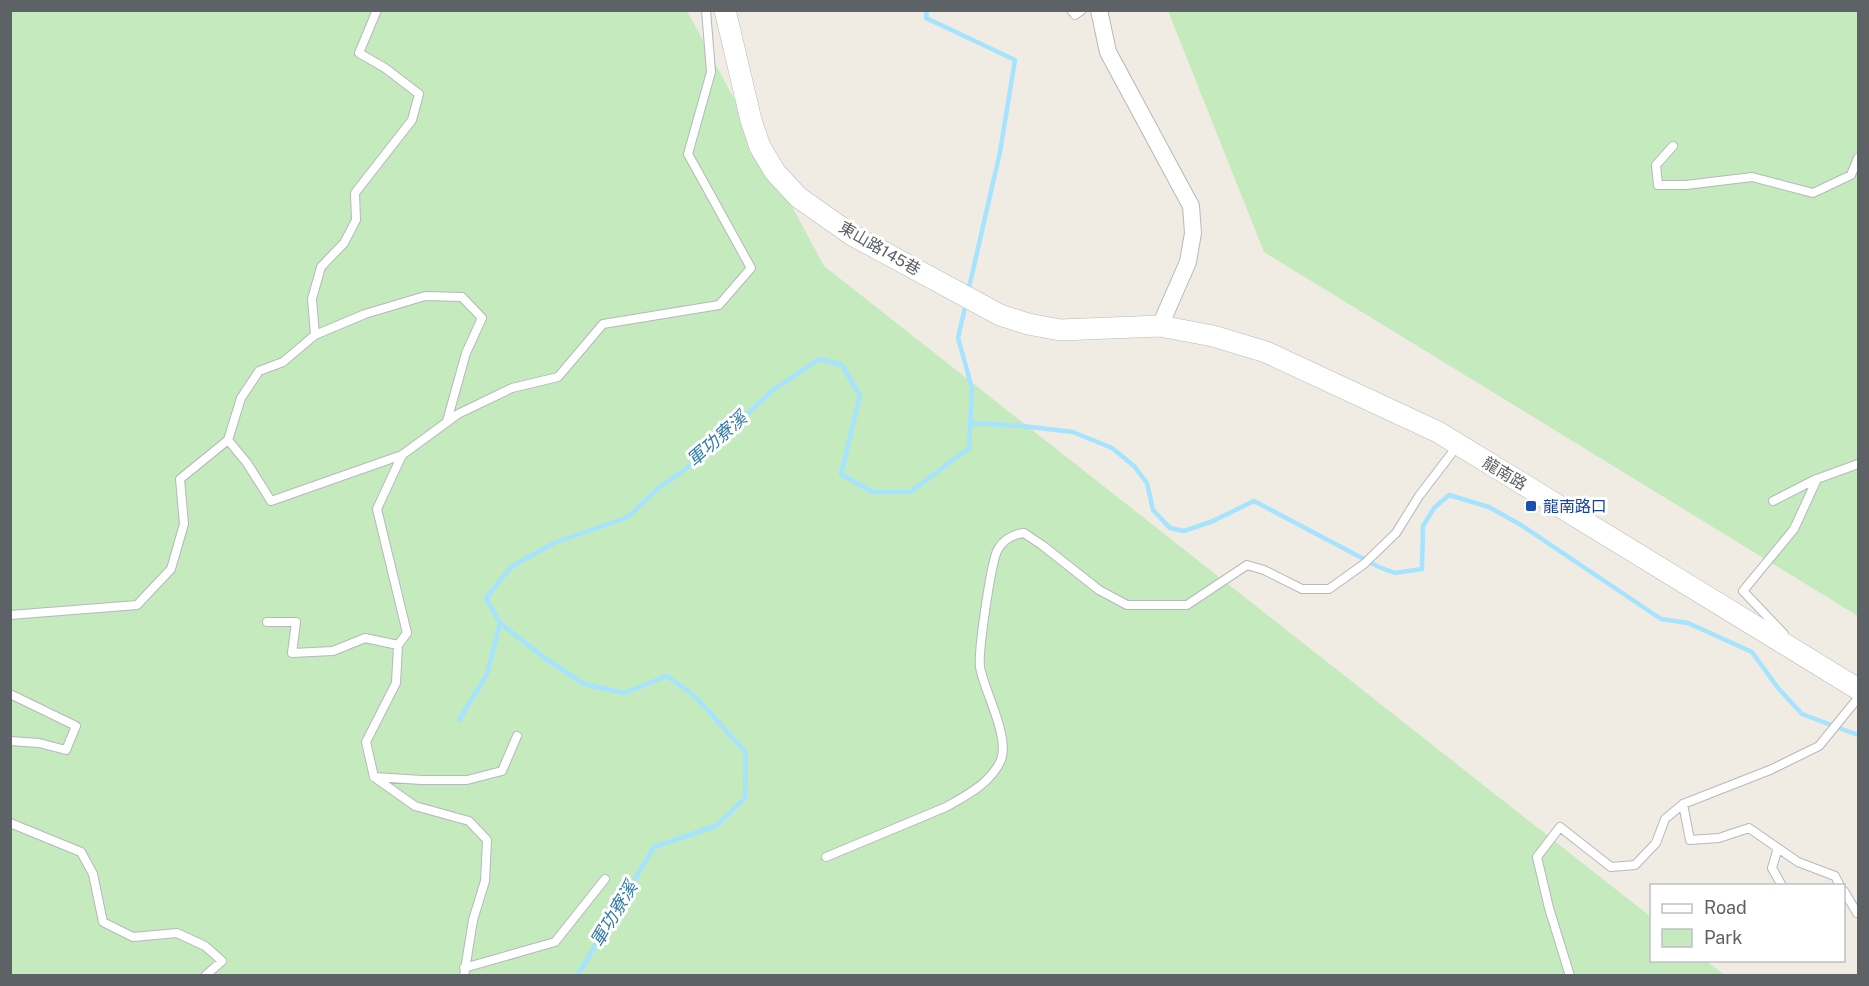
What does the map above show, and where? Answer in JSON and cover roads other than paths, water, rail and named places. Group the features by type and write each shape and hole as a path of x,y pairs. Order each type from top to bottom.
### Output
{"street":[{"name":"東山路145巷","path":"725,10 751,120 760,147 776,172 798,197 852,235 1000,315 1028,324 1060,330 1161,326"},
{"path":"1099,10 1108,52 1191,206 1193,234 1188,262 1161,326"},
{"name":"龍南路","path":"1161,326 1213,336 1266,352 1438,432 1858,689"}],"lane":[{"path":"315,335 312,299 321,267 344,243 356,220 355,193 412,120 419,94 385,68 359,54 377,10"},
{"path":"228,440 248,463 271,501 402,454 458,414 512,388 558,377 603,324 718,305 751,268 688,154 711,72 706,10"},
{"path":"1071,10 1075,15 1082,10"},
{"path":"1673,146 1656,165 1658,185 1686,185 1752,177 1813,193 1851,175 1858,158"},
{"path":"10,615 136,605 171,569 184,524 180,479 228,440 241,398 259,371 283,362 315,335 365,314 425,296 462,297 482,318 466,353 447,422"},
{"path":"826,856 946,807 964,797 979,788 1002,758 1003,746 996,716 980,666 986,608 998,549 1013,535 1024,533 1099,590 1127,605 1187,605 1247,565 1264,570 1302,589 1329,589 1364,564 1396,533 1419,496 1458,445"},
{"path":"402,454 377,509 407,633 398,645 396,683 366,742 374,777 415,806 470,821 488,840 485,881 473,920 464,972 555,942 605,879"},
{"path":"1773,501 1817,479 1858,464"},
{"path":"1801,653 1743,591 1794,529 1817,479"},
{"path":"267,622 296,622 292,652 333,651 365,638 398,645"},
{"path":"10,694 76,726 66,750 39,743 10,741"},
{"path":"1570,975 1549,908 1537,857 1560,827 1611,867 1635,865 1656,843 1665,819 1683,804 1770,770 1819,746 1858,698"},
{"path":"374,777 467,780 502,771 517,736"},
{"path":"1683,804 1690,840 1719,838 1749,828 1798,862 1834,876 1839,884"},
{"path":"10,823 81,852 93,874 103,922 133,937 177,933 205,946 222,961 205,975"},
{"path":"1778,848 1772,868 1781,884"},
{"path":"1845,893 1857,913"}],"waterway":[{"name":"軍功寮溪","path":"927,10 926,18 1015,60 1000,152 968,292"},
{"name":"軍功寮溪","path":"577,976 654,847 716,826 745,798 746,753 695,696 667,676 624,693 584,684 546,659 500,623 486,598 511,567 554,543 628,517 656,490 695,462 773,390 819,359 842,365 860,396 841,474 872,492 910,492 969,448 972,388 958,338 966,303"},
{"path":"970,423 1073,432 1112,448 1134,466 1147,483 1153,510 1170,528 1184,531 1213,521 1254,501 1379,567 1395,573 1422,569 1423,526 1434,508 1449,495 1489,507 1521,525 1661,619 1688,623 1752,652 1778,688 1802,714 1858,735"},
{"path":"459,720 487,674 500,623"}],"place":[{"name":"龍南路口","path":"1531,506"}]}
